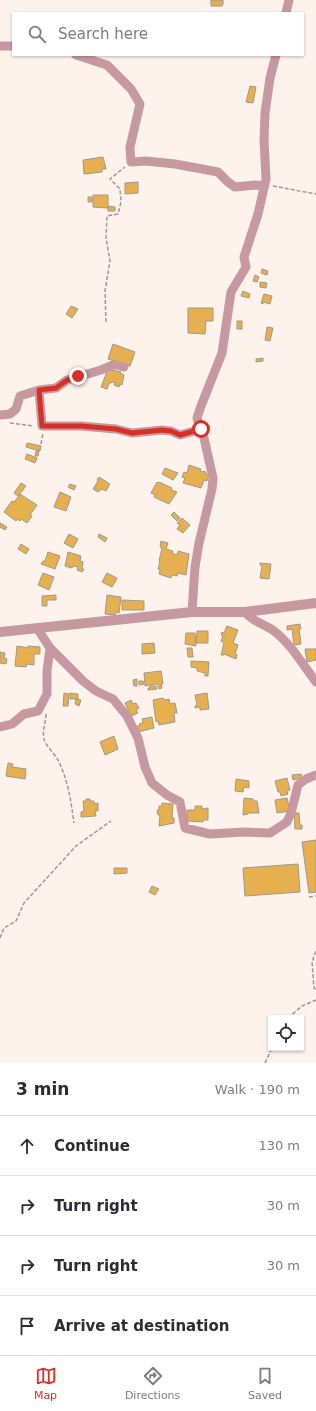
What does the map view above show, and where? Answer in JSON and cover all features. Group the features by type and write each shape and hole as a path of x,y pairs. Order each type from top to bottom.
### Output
{"street":[{"path":"286,12 289,0"},
{"path":"0,46 12,46"},
{"path":"79,56 107,65 131,89 140,104 130,147 130,162 146,161 204,169 218,172 228,182 235,186 264,186"},
{"path":"192,612 196,559 212,489 213,478 197,418 222,353 231,292 246,267 244,257 258,214 266,179 264,140 265,114 270,78 276,56"},
{"path":"0,415 10,414 16,409 20,396 39,390 56,388 67,380 113,365 124,367"},
{"path":"39,390 42,426 81,426 116,429 132,433 162,430 171,431 180,435 201,429"},
{"path":"0,632 192,612 245,612 316,603"},
{"path":"245,612 248,617 274,630 292,650 316,682"},
{"path":"37,628 50,648 83,681 96,691 113,700 127,716 138,738 145,767 152,783 167,795 180,802 185,828 210,834 244,832 270,833 287,822 291,813 298,785 306,779 316,775"},
{"path":"0,727 12,724 24,714 38,711 48,694 47,671 50,648"}],"path":[{"path":"106,322 105,291 110,261 106,238 107,216 118,214 122,202 120,189 110,179 130,162"},
{"path":"264,186 276,186 316,194"},
{"path":"6,423 42,426 43,432 41,444"},
{"path":"44,700 46,716 43,730 44,740 58,760 64,775 71,796 74,823"},
{"path":"0,938 4,928 16,921 24,903 76,846 111,821"},
{"path":"310,897 316,896"},
{"path":"316,951 312,962 314,988 316,990"},
{"path":"292,1015 302,1006 316,1000"},
{"path":"266,1063 271,1051"}],"building":[{"path":"211,0 223,0 223,4 222,6 211,6"},
{"path":"250,86 256,87 253,103 246,102"},
{"path":"103,157 106,169 102,169 102,172 84,174 83,160"},
{"path":"138,182 138,193 125,194 125,183"},
{"path":"93,195 108,195 108,208 93,207"},
{"path":"88,197 92,197 92,202 88,202"},
{"path":"108,206 115,207 115,211 108,211"},
{"path":"262,269 268,271 267,275 261,273"},
{"path":"255,275 259,277 257,282 253,281"},
{"path":"260,282 267,283 266,288 260,287"},
{"path":"243,291 250,294 249,298 241,296"},
{"path":"264,294 272,296 270,304 263,302 263,304 261,303"},
{"path":"71,306 78,309 72,318 66,314"},
{"path":"188,308 213,308 213,321 206,321 205,334 188,333"},
{"path":"237,321 242,321 242,329 237,329"},
{"path":"267,327 273,328 270,341 265,340"},
{"path":"113,344 135,352 130,366 108,359"},
{"path":"263,358 263,361 256,362 256,359"},
{"path":"108,369 121,372 120,373 124,375 122,385 120,384 119,387 114,385 115,383 112,382 109,383 107,389 101,387"},
{"path":"27,443 41,446 40,451 26,447"},
{"path":"36,451 39,451 38,456 35,456"},
{"path":"27,454 37,458 35,463 25,459"},
{"path":"189,465 201,469 200,471 204,471 209,475 207,481 204,480 201,488 183,483 185,478 182,477 184,472 187,473"},
{"path":"165,468 178,473 173,480 162,474"},
{"path":"99,477 110,484 106,491 102,489 98,492 93,489"},
{"path":"157,482 172,488 171,490 177,492 169,504 154,497 155,495 151,493"},
{"path":"21,483 26,486 18,496 14,493"},
{"path":"70,484 76,486 74,490 68,487"},
{"path":"60,492 71,497 66,511 54,507"},
{"path":"20,494 37,505 30,515 32,516 27,523 21,519 20,521 17,519 16,521 4,512 12,501 14,502"},
{"path":"174,512 180,518 177,521 171,515"},
{"path":"182,518 190,525 183,533 177,529 180,525 177,523"},
{"path":"0,523 7,527 5,530 0,527"},
{"path":"69,534 78,539 73,548 64,543"},
{"path":"99,534 107,538 105,542 98,537"},
{"path":"161,541 168,543 166,549 173,551 172,553 177,555 178,551 189,554 186,575 178,573 177,576 172,575 171,578 159,574 160,570 158,569 162,548 160,547"},
{"path":"21,544 29,549 26,554 18,549"},
{"path":"48,552 60,556 55,569 41,564 45,561"},
{"path":"68,552 81,556 80,561 83,562 82,569 84,569 82,572 77,570 78,567 73,566 72,568 65,566"},
{"path":"260,563 271,564 269,579 260,578 262,566"},
{"path":"43,573 54,577 49,590 38,585"},
{"path":"107,573 117,578 112,587 102,582"},
{"path":"56,595 56,600 47,600 47,606 42,606 42,596"},
{"path":"107,595 121,597 119,613 116,612 115,615 105,614"},
{"path":"122,600 144,601 144,610 122,610"},
{"path":"300,624 301,629 299,629 301,644 294,645 292,629 287,630 287,626"},
{"path":"227,626 238,630 233,643 238,645 235,654 237,655 236,659 224,654 221,655 224,643 221,641 223,636 221,635 222,632 224,633"},
{"path":"197,631 208,631 208,643 196,643"},
{"path":"186,633 195,633 196,646 185,644"},
{"path":"154,643 155,653 142,654 142,644"},
{"path":"17,646 28,648 28,646 40,647 40,654 34,654 34,665 27,664 26,667 15,666"},
{"path":"187,648 192,648 193,657 188,657"},
{"path":"305,649 316,649 316,660 307,662"},
{"path":"0,652 5,653 4,658 7,659 6,664 0,663"},
{"path":"191,661 209,662 208,676 205,676 205,673 197,671 197,668 191,667"},
{"path":"161,671 163,684 161,684 162,688 159,689 158,685 156,684 145,686 144,673"},
{"path":"137,679 137,686 134,686 133,680"},
{"path":"139,681 143,681 144,684 139,685"},
{"path":"150,686 156,686 157,689 148,690"},
{"path":"64,693 69,694 68,706 63,706"},
{"path":"70,693 78,694 78,699 70,699"},
{"path":"207,693 209,709 200,710 200,707 195,708 197,705 195,695"},
{"path":"163,698 164,700 169,699 170,704 175,703 177,713 174,713 175,722 159,725 158,721 156,722 153,700"},
{"path":"76,699 81,700 79,706 75,704"},
{"path":"131,700 133,704 136,703 139,708 136,710 138,713 131,716 125,703"},
{"path":"152,717 154,728 138,732 137,726 140,726 139,724 143,723 142,719"},
{"path":"114,736 118,749 105,755 100,742"},
{"path":"8,763 13,764 12,767 26,769 25,779 6,776"},
{"path":"301,774 302,778 293,780 292,775"},
{"path":"287,778 290,790 287,791 288,794 281,796 280,792 278,792 275,781"},
{"path":"236,779 249,781 249,788 244,787 243,792 235,791"},
{"path":"244,798 257,801 259,813 248,813 243,815"},
{"path":"287,798 290,811 277,813 275,800"},
{"path":"86,799 94,801 94,804 98,803 98,811 95,811 96,816 81,817 81,812 84,811 83,801 86,801"},
{"path":"162,803 173,804 172,818 174,818 174,823 159,826 160,815 158,815 157,810 159,810 159,806 162,806"},
{"path":"195,806 202,806 202,809 208,808 208,820 203,820 203,822 187,821 187,810 195,810"},
{"path":"294,813 299,813 300,825 302,825 302,829 295,829"},
{"path":"316,840 316,892 309,893 302,842"},
{"path":"298,864 300,892 245,896 243,868"},
{"path":"114,868 127,868 127,873 114,874"},
{"path":"152,886 159,889 155,895 149,892"}],"route":[{"path":"78,376 67,380 56,388 39,390 41,397 42,426 81,426 116,429 132,433 162,430 171,431 180,435 201,429"}]}
